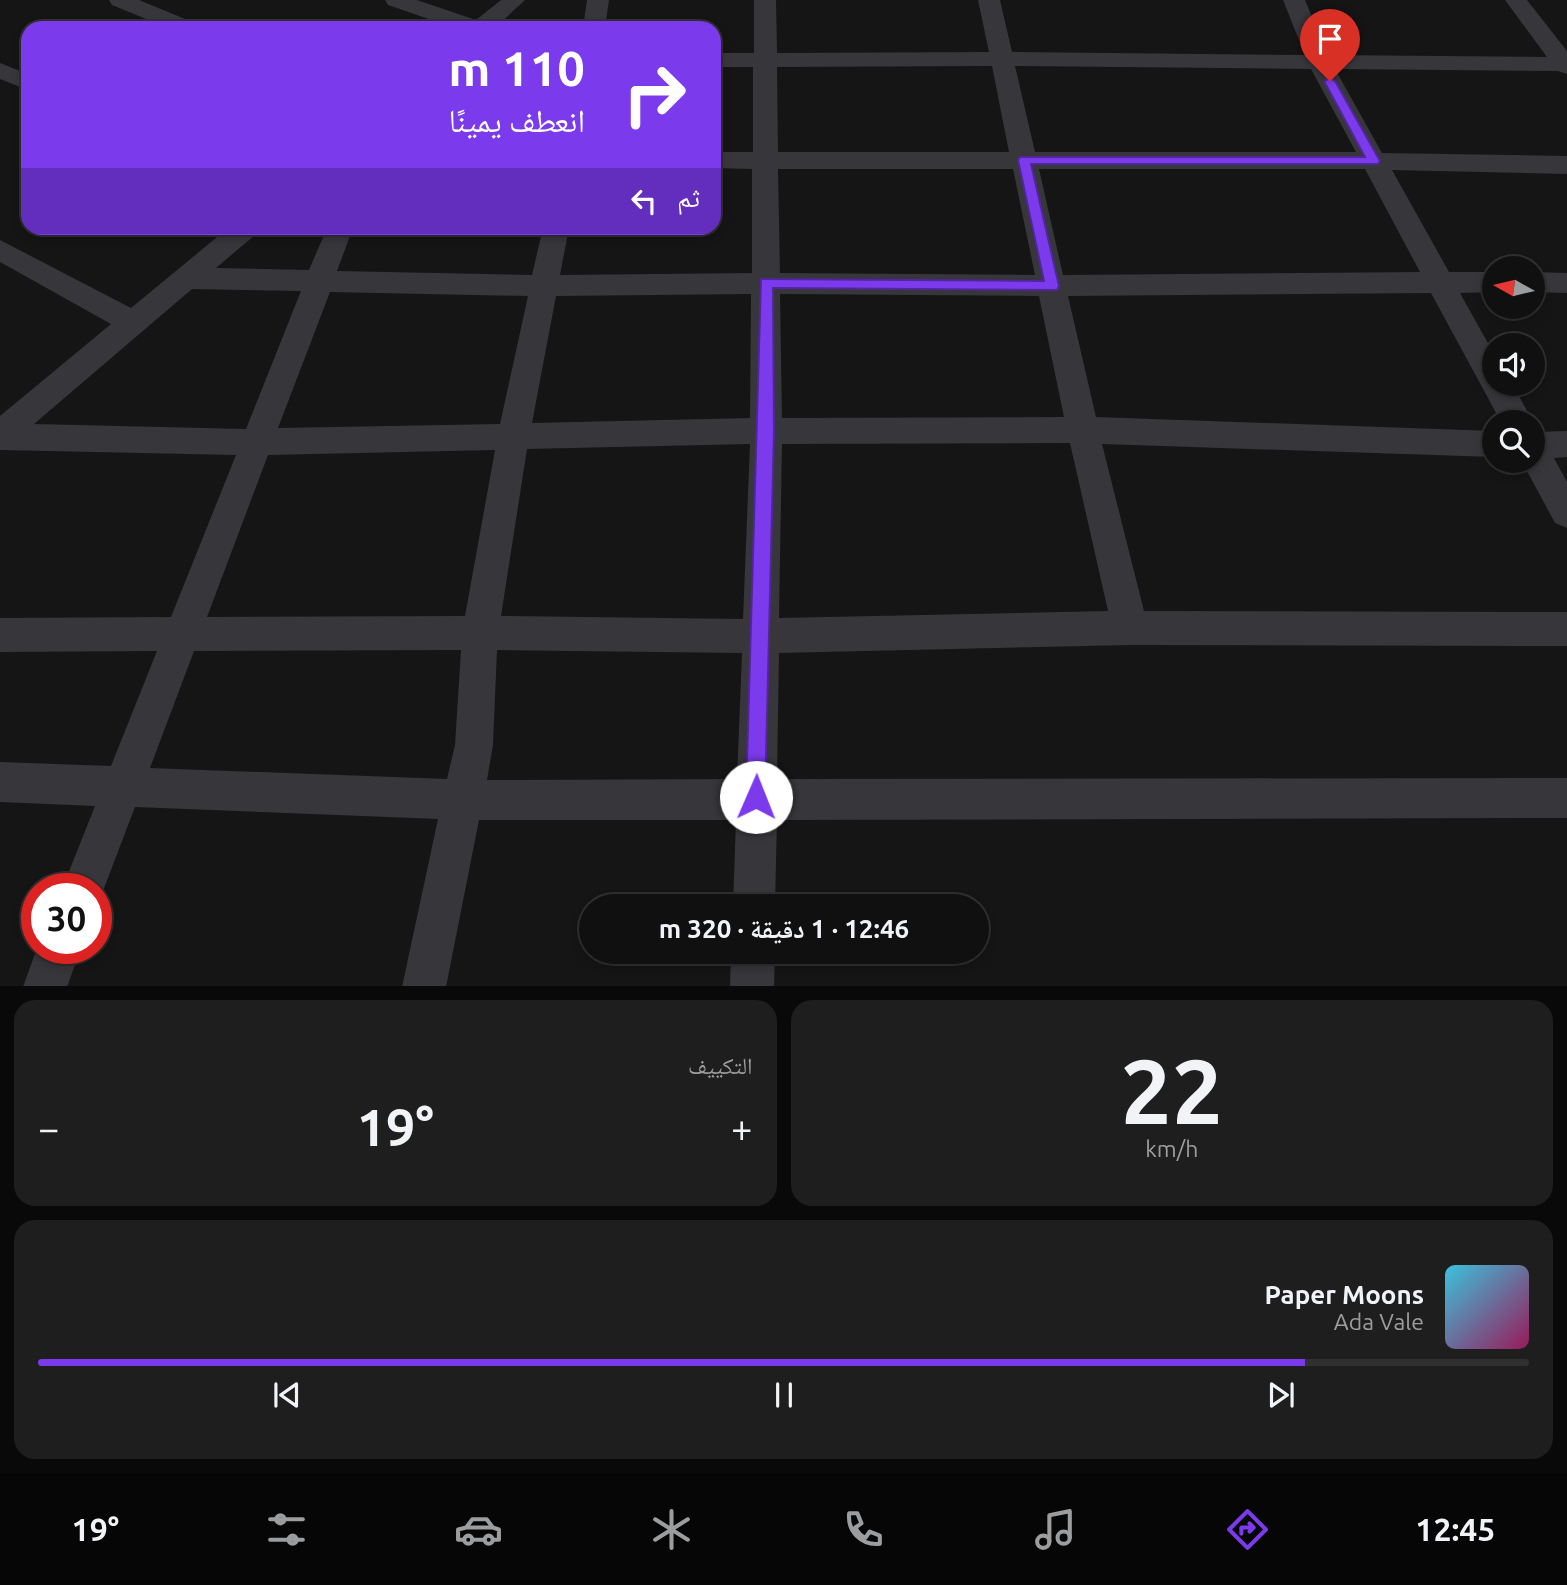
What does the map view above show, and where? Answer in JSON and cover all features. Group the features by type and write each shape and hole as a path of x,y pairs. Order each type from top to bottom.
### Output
{"street":[{"path":"120,0 170,21"},
{"path":"396,0 458,21"},
{"path":"488,21 514,0"},
{"path":"595,21 598,0"},
{"path":"754,894 766,431 765,0"},
{"path":"989,0 1083,430 1130,628"},
{"path":"1294,0 1319,61 1482,359"},
{"path":"1516,0 1566,66"},
{"path":"721,60 1319,61 1566,66"},
{"path":"0,70 21,80"},
{"path":"721,160 1374,161 1567,165"},
{"path":"4,426 237,235"},
{"path":"89,873 337,235"},
{"path":"424,986 474,745 480,633 513,438 555,235"},
{"path":"0,250 132,323"},
{"path":"186,278 544,286 766,282 1052,286 1482,282"},
{"path":"1545,282 1567,283"},
{"path":"4,426 257,442 766,431 1083,430 1482,443"},
{"path":"1545,444 1567,444"},
{"path":"1545,473 1567,513"},
{"path":"0,635 480,633 760,636 1130,628 1567,629"},
{"path":"0,782 464,800 756,797 1567,797"},
{"path":"45,986 54,964"},
{"path":"752,986 753,964"}],"route":[{"path":"756,797 766,431 766,282 1052,286 1024,160 1374,161 1330,81"}]}
